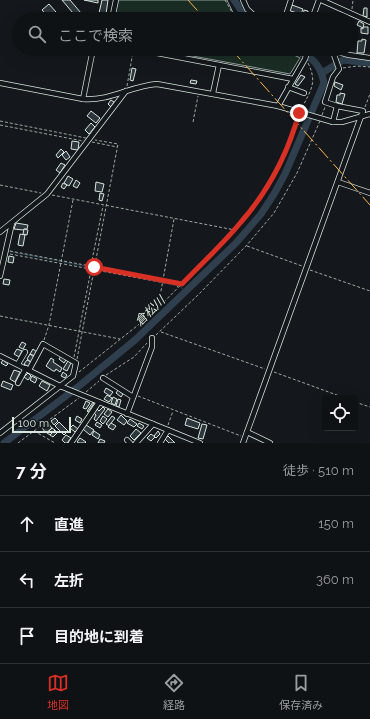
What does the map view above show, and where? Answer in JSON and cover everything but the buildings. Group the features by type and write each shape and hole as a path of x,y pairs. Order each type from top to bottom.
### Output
{"street":[{"path":"113,12 116,0"},
{"path":"242,0 250,12"},
{"path":"287,12 291,0"},
{"path":"315,12 320,0 346,12"},
{"path":"358,17 370,22"},
{"path":"83,99 92,56"},
{"path":"172,56 293,79"},
{"path":"278,106 306,56"},
{"path":"243,443 362,117 363,111 325,102 333,77 339,69 334,56"},
{"path":"358,56 370,58"},
{"path":"213,93 219,65"},
{"path":"0,83 95,100 139,86 157,84 278,106 332,122 342,122 370,114"},
{"path":"288,87 304,94"},
{"path":"1,232 47,194 127,90"},
{"path":"332,122 337,106"},
{"path":"338,182 370,193"},
{"path":"0,275 4,252 12,223"},
{"path":"1,232 9,233"},
{"path":"127,414 152,347 152,338"},
{"path":"0,433 73,376 74,363 43,344 18,383"},
{"path":"18,364 24,352"},
{"path":"0,357 18,364 60,386 127,414 168,428 200,443"},
{"path":"103,378 133,396"},
{"path":"70,443 99,402"},
{"path":"136,443 153,424"},
{"path":"160,443 168,428"},
{"path":"247,432 270,443"}],"path":[{"path":"226,0 232,12"},
{"path":"352,12 353,0"},
{"path":"127,90 134,56"},
{"path":"80,371 159,307 235,230 259,200 284,156 295,129 299,113 306,97 312,90 313,81 311,68 305,59 298,56"},
{"path":"339,69 357,66 370,68"},
{"path":"193,122 199,91"},
{"path":"363,111 370,94"},
{"path":"18,443 103,378 134,357 246,246 274,213 297,173 327,102"},
{"path":"0,121 117,147"},
{"path":"0,125 118,144 82,331 74,363"},
{"path":"0,185 235,230"},
{"path":"43,344 49,325 73,199"},
{"path":"91,266 103,205"},
{"path":"159,307 174,219"},
{"path":"4,252 62,260 182,284"},
{"path":"4,252 176,285 178,287"},
{"path":"74,363 91,269"},
{"path":"0,316 121,339"},
{"path":"160,331 337,395"},
{"path":"133,396 245,438"},
{"path":"358,403 370,407"},
{"path":"168,428 173,410"},
{"path":"34,430 55,443"}],"green space":[{"path":"117,0 227,0 233,12 115,12"},
{"path":"193,56 296,56 300,58 290,74"}],"waterway":[{"name":"倉松川","path":"234,0 242,12"},
{"name":"倉松川","path":"4,443 79,386 135,340 236,243 261,214 285,174 324,83 317,65 307,56"},
{"path":"322,73 343,60 370,63"},
{"path":"7,251 177,284 186,292"}],"power":[{"path":"188,0 199,12"},
{"path":"237,56 370,205"}],"route":[{"path":"94,267 182,284 243,221 259,200 284,156 295,129 299,113"}]}
